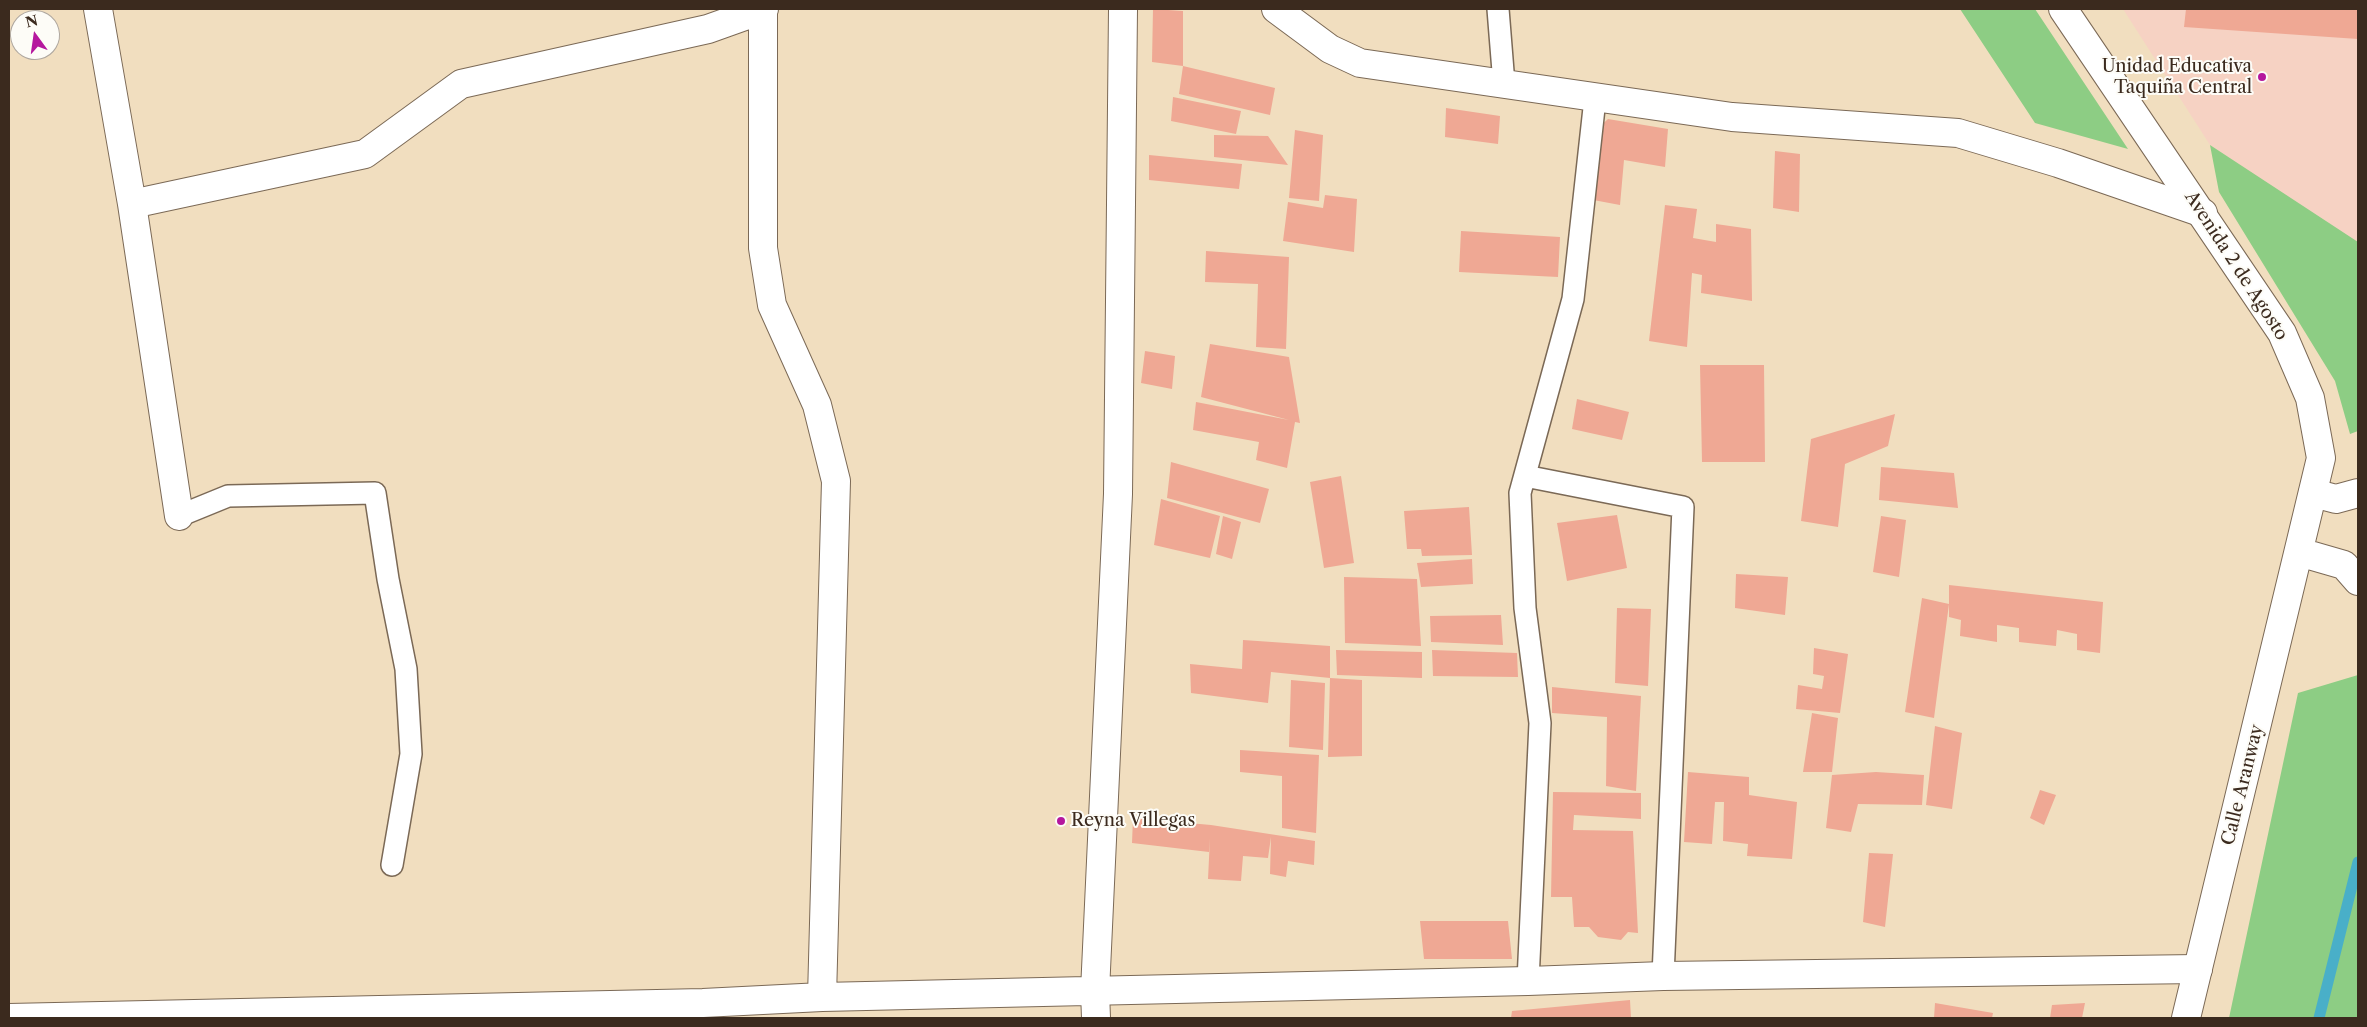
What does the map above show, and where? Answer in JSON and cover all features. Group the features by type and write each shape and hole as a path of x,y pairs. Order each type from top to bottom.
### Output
{"street":[{"path":"98,9 132,204 179,516"},
{"path":"132,204 364,154 461,84 708,29 764,9 763,248 770,296 772,305 817,405 836,481 822,997"},
{"path":"1096,1018 1094,991 1118,494 1123,9"},
{"path":"1276,9 1330,50 1360,63 1595,99 1732,117 1958,133 2058,163 2203,213"},
{"name":"Avenida 2 de Agosto","path":"2063,9 2203,213 2282,333 2310,398 2321,458 2299,552"},
{"path":"2313,493 2336,499 2358,493"},
{"path":"2299,552 2344,565 2358,581"},
{"name":"Calle Aranway","path":"2186,1018 2299,552"},
{"path":"9,1018 704,1011 822,997 1528,981 1663,976 2198,969"}],"lane":[{"path":"1498,9 1504,84"},
{"path":"1528,981 1540,723 1525,608 1520,493 1573,299 1595,99"},
{"path":"1525,476 1683,507 1663,976"},
{"path":"179,516 228,496 375,493 388,579 406,670 411,754 392,865"}],"shaded area":[{"name":"Unidad Educativa Taquiña Central","path":"2123,9 2358,9 2358,246 2210,145"}],"green space":[{"path":"1960,9 2035,9 2128,149 2035,123"},
{"path":"2210,145 2358,242 2358,431 2350,434 2335,381 2219,192"},
{"path":"2358,675 2358,1018 2229,1018 2298,693"}],"building":[{"path":"1153,9 1183,11 1183,66 1152,62"},
{"path":"2186,9 2358,9 2358,39 2184,27"},
{"path":"1183,66 1275,88 1270,115 1179,94"},
{"path":"1173,97 1241,111 1236,134 1171,121"},
{"path":"1446,108 1500,116 1498,144 1445,137"},
{"path":"1608,119 1668,129 1665,167 1624,160 1620,205 1588,199 1595,131"},
{"path":"1295,130 1323,135 1319,201 1289,198"},
{"path":"1214,135 1268,136 1288,165 1214,157"},
{"path":"1775,151 1800,154 1799,212 1773,208"},
{"path":"1149,155 1242,164 1239,189 1149,180"},
{"path":"1325,195 1357,199 1354,252 1283,241 1288,202 1323,208"},
{"path":"1665,205 1697,209 1693,238 1716,242 1716,224 1751,229 1752,301 1701,293 1702,275 1692,273 1687,347 1649,341"},
{"path":"1461,231 1560,237 1558,277 1459,272"},
{"path":"1206,251 1289,257 1286,349 1256,347 1258,284 1205,282"},
{"path":"1210,344 1289,357 1300,423 1295,422 1287,468 1256,460 1259,442 1193,430 1196,402 1289,420 1201,397"},
{"path":"1145,351 1175,356 1172,389 1141,383"},
{"path":"1700,365 1764,365 1765,462 1702,462"},
{"path":"1577,399 1629,412 1622,440 1572,429"},
{"path":"1895,414 1888,446 1845,464 1838,527 1801,521 1811,439"},
{"path":"1171,462 1269,489 1260,523 1167,498"},
{"path":"1881,467 1954,473 1958,508 1879,500"},
{"path":"1341,476 1354,563 1324,568 1310,482"},
{"path":"1161,499 1220,516 1210,558 1154,545"},
{"path":"1469,507 1472,555 1422,556 1421,549 1407,549 1404,511"},
{"path":"1617,515 1627,568 1567,581 1557,523"},
{"path":"1223,516 1241,522 1232,559 1216,554"},
{"path":"1881,516 1906,520 1899,577 1873,572"},
{"path":"1472,559 1473,584 1421,587 1417,563"},
{"path":"1736,574 1788,577 1785,615 1735,608"},
{"path":"1344,577 1417,579 1421,646 1345,643"},
{"path":"1949,585 2103,602 2100,653 2077,650 2077,634 2057,630 2056,646 2019,642 2019,628 1997,625 1997,642 1960,636 1961,620 1949,617"},
{"path":"1922,598 1949,604 1934,718 1905,712"},
{"path":"1617,608 1651,609 1648,686 1615,683"},
{"path":"1501,615 1503,645 1431,642 1430,616"},
{"path":"1243,640 1330,646 1330,678 1271,672 1268,703 1191,693 1190,664 1242,669"},
{"path":"1814,648 1848,654 1840,713 1796,709 1798,685 1822,689 1824,676 1813,674"},
{"path":"1336,650 1422,652 1422,678 1337,675"},
{"path":"1432,650 1517,653 1518,677 1433,676"},
{"path":"1330,678 1362,680 1362,756 1328,757"},
{"path":"1291,680 1325,683 1323,750 1289,747"},
{"path":"1552,687 1641,696 1636,791 1606,786 1607,717 1552,713"},
{"path":"1812,713 1838,718 1832,772 1803,772"},
{"path":"1935,726 1962,733 1952,809 1926,805"},
{"path":"1240,750 1319,755 1316,833 1282,828 1282,776 1240,772"},
{"path":"1688,772 1749,777 1749,795 1797,802 1792,859 1747,856 1748,844 1723,841 1724,802 1715,802 1712,844 1684,842"},
{"path":"1876,772 1924,775 1922,805 1858,804 1851,832 1826,828 1832,775"},
{"path":"2040,790 2056,795 2044,825 2030,818"},
{"path":"1553,792 1641,793 1641,819 1574,815 1573,830 1633,831 1638,933 1628,932 1621,940 1598,937 1589,927 1574,927 1572,897 1551,897"},
{"path":"1133,818 1211,825 1315,841 1314,865 1288,861 1286,877 1270,874 1271,837 1268,858 1243,856 1241,881 1208,879 1210,838 1209,852 1132,843"},
{"path":"1869,853 1893,854 1885,927 1863,922"},
{"path":"1420,921 1508,921 1512,959 1424,959"},
{"path":"1630,1000 1631,1018 1511,1018 1512,1011"},
{"path":"1935,1003 1993,1013 1992,1018 1934,1018"},
{"path":"2085,1003 2082,1018 2050,1018 2052,1005"}],"waterway":[{"path":"2319,1018 2358,862"}],"place":[{"name":"Unidad Educativa Taquiña Central","path":"2262,77"},
{"name":"Reyna Villegas","path":"1061,821"}]}
